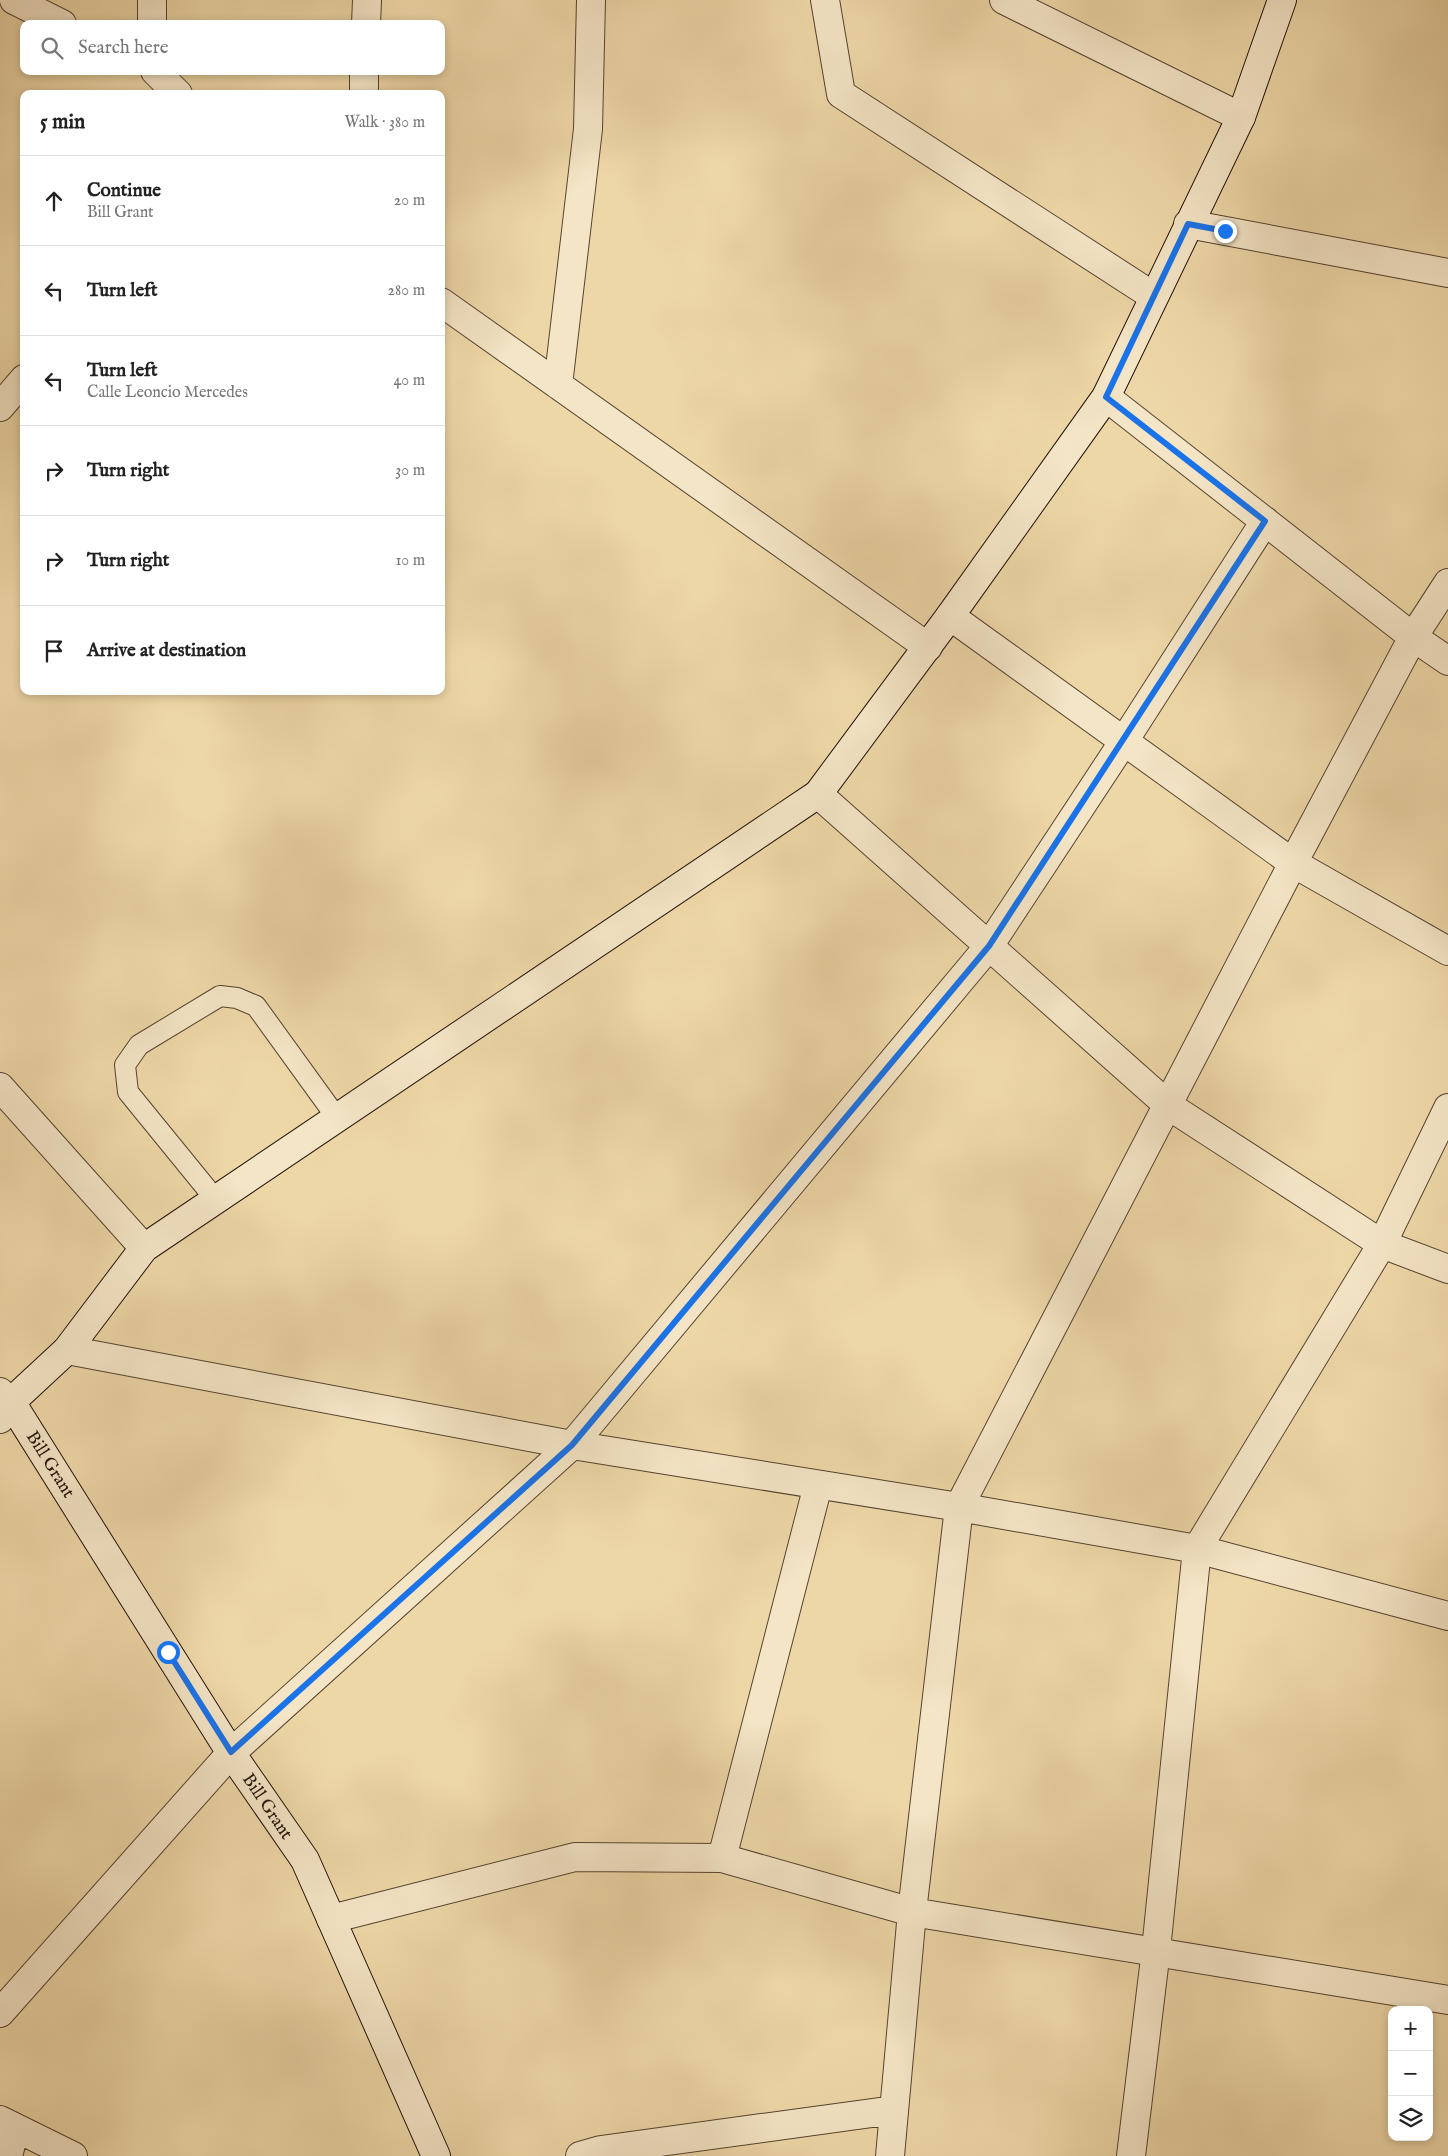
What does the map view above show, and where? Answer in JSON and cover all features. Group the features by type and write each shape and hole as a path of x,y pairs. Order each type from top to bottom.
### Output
{"street":[{"path":"14,0 54,20"},
{"path":"152,0 152,20"},
{"path":"366,20 367,0"},
{"path":"558,385 588,128 591,0"},
{"path":"825,0 841,94 1153,296"},
{"path":"1004,0 1030,6 1241,117"},
{"path":"4,1404 67,1350 144,1248 818,794 928,647 1106,397 1153,296 1241,117 1282,0"},
{"path":"159,75 174,90"},
{"path":"364,75 364,90"},
{"path":"1188,224 1448,273"},
{"path":"445,305 928,647"},
{"path":"0,407 20,384"},
{"path":"1106,397 1413,637 1448,661"},
{"path":"0,2013 231,1752 572,1445 989,946 1124,741 1265,521"},
{"path":"890,2156 912,1912 959,1507 1169,1106 1293,863 1413,637 1448,583"},
{"path":"950,616 1293,863 1448,950"},
{"path":"818,794 1169,1106 1382,1244 1448,1269"},
{"path":"0,1087 144,1248"},
{"path":"1131,2156 1156,1950 1197,1549 1382,1244 1448,1108"},
{"path":"67,1350 572,1445 959,1507 1197,1549 1448,1616"},
{"name":"Bill Grant","path":"4,1404 231,1752 305,1860 436,2156"},
{"path":"722,1858 818,1485"},
{"path":"331,1919 575,1857 722,1858 912,1912 1156,1950 1448,2000"},
{"path":"580,2156 601,2150 894,2110"},
{"path":"8,2156 8,2125 73,2156"}],"lane":[{"path":"216,1200 128,1092 125,1065 139,1045 220,996 237,998 256,1006 337,1118"}],"route":[{"path":"168,1652 231,1752 572,1445 989,946 1124,741 1265,521 1106,397 1188,224 1225,231"}]}
